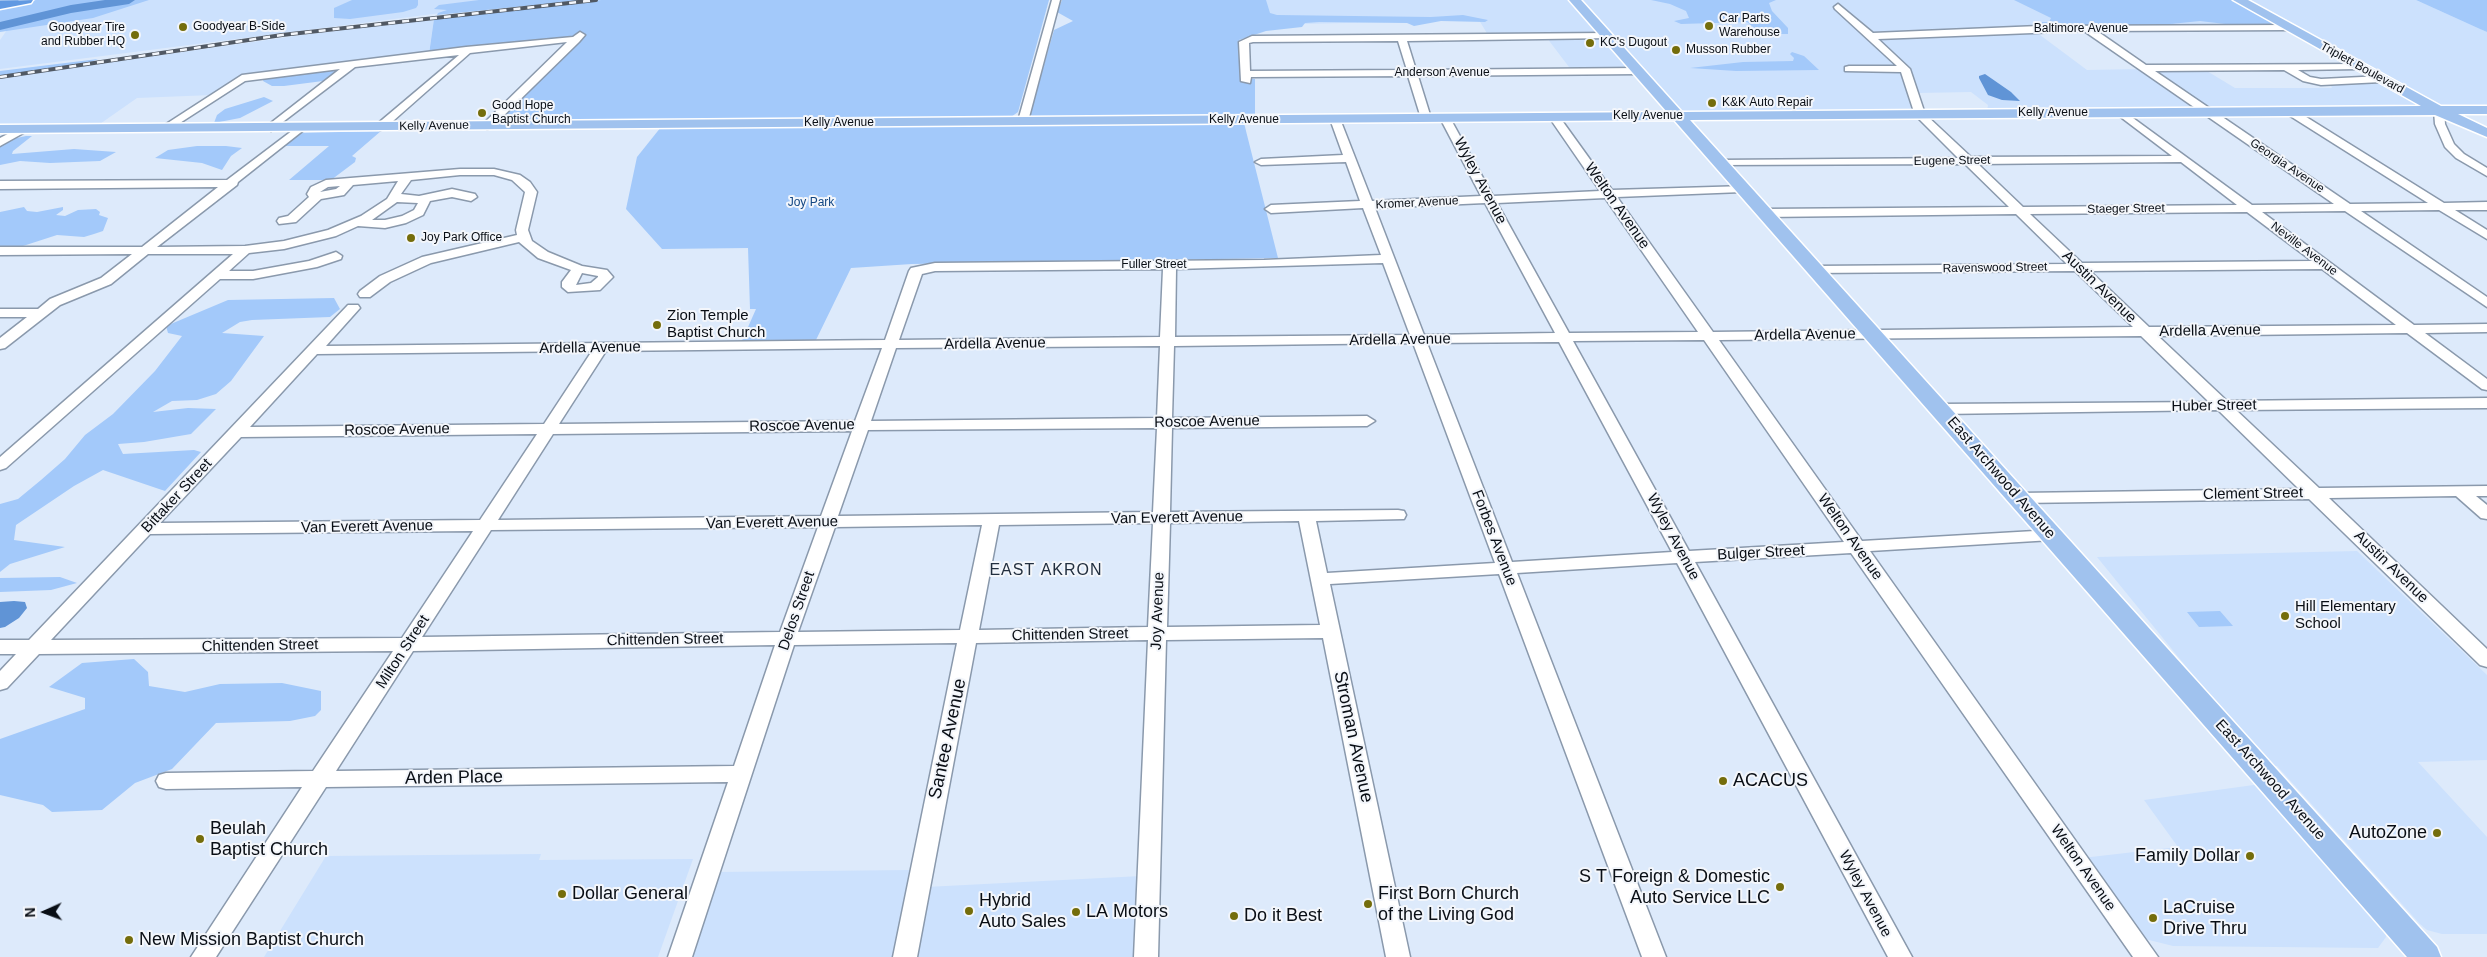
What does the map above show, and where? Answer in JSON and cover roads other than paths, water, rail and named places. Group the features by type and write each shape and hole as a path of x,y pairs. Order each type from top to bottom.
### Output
{"highway":[{"path":"0,3 26,0"}],"main road":[{"path":"0,3 13,0"},
{"name":"East Archwood Avenue","path":"1575,0 1941,409 2426,957"},
{"name":"Triplett Boulevard","path":"2239,0 2439,111 2487,133"},
{"name":"Kelly Avenue","path":"0,129 2487,110"}],"street":[{"path":"1023,121 1056,0"},
{"name":"Austin Avenue","path":"1838,6 1873,36 1905,69 1920,115 2487,660"},
{"name":"Baltimore Avenue","path":"1873,36 2087,29 2288,27"},
{"name":"Georgia Avenue","path":"2087,29 2487,303"},
{"path":"1426,118 1402,38 1607,36"},
{"path":"165,128 242,78 578,38 487,126"},
{"name":"Anderson Avenue","path":"1402,38 1259,39 1244,42 1246,78 1412,73 1638,71"},
{"path":"380,127 464,55 466,50"},
{"path":"271,128 353,64"},
{"path":"2285,66 2307,79 2321,82 2382,79"},
{"path":"2145,68 2358,66"},
{"path":"1850,69 1905,69"},
{"path":"2439,111 2440,124 2449,145 2468,161 2487,173"},
{"path":"2291,112 2487,235"},
{"name":"Neville Avenue","path":"2122,113 2487,386"},
{"name":"Welton Avenue","path":"1554,117 2146,957"},
{"name":"Wyley Avenue","path":"1445,118 1900,957"},
{"name":"Forbes Avenue","path":"1335,119 1654,957"},
{"path":"0,345 61,299 106,281 234,184 301,128"},
{"path":"0,143 23,129"},
{"path":"1261,162 1350,158"},
{"name":"Eugene Street","path":"1720,163 2183,159"},
{"path":"283,221 292,219 317,196 313,194 315,188 326,184 487,172 521,180 529,186 531,192 522,230 523,237 538,253 579,269"},
{"path":"0,252 245,250 306,240 357,223 382,210 394,198 407,177"},
{"path":"0,185 234,184"},
{"name":"Kromer Avenue","path":"1271,209 1742,188"},
{"path":"394,198 420,199 452,193 471,197"},
{"path":"357,223 385,224 415,216 422,209 425,202 420,199"},
{"name":"Staeger Street","path":"1765,213 2487,206"},
{"path":"365,294 385,279 427,260 523,237"},
{"path":"0,465 245,250"},
{"path":"217,275 253,275 312,264 336,256"},
{"name":"Fuller Street","path":"921,269 1170,266 1388,259"},
{"name":"Ravenswood Street","path":"1816,270 2325,264"},
{"name":"Joy Avenue","path":"1146,957 1170,266"},
{"name":"Delos Street","path":"680,957 787,638 889,345 912,280 915,273 921,269"},
{"name":"Bittaker Street","path":"0,683 353,308"},
{"path":"0,313 41,313"},
{"name":"Ardella Avenue","path":"313,350 2487,328"},
{"name":"Milton Street","path":"203,957 602,347"},
{"name":"Huber Street","path":"1941,409 2487,402"},
{"name":"Roscoe Avenue","path":"236,432 1367,421"},
{"path":"2460,491 2487,514"},
{"name":"Clement Street","path":"2020,498 2487,491"},
{"name":"Van Everett Avenue","path":"146,529 1398,515"},
{"name":"Stroman Avenue","path":"1307,517 1329,631 1370,815 1398,957"},
{"name":"Santee Avenue","path":"904,957 991,520"},
{"name":"Bulger Street","path":"1320,579 2052,535"},
{"name":"Chittenden Street","path":"0,647 408,644 1329,631"},
{"name":"Arden Place","path":"166,781 741,774"}],"waterway":[{"path":"0,26 71,9 129,0"}],"railway":[{"path":"0,77 282,35 596,0"}],"place":[{"name":"Car Parts Warehouse","path":"1709,26"},
{"name":"Goodyear B-Side","path":"183,27"},
{"name":"Goodyear Tire and Rubber HQ","path":"135,35"},
{"name":"KC's Dugout","path":"1590,43"},
{"name":"Musson Rubber","path":"1676,50"},
{"name":"K&K Auto Repair","path":"1712,103"},
{"name":"Good Hope Baptist Church","path":"482,113"},
{"name":"Joy Park Office","path":"411,238"},
{"name":"Zion Temple Baptist Church","path":"657,325"},
{"name":"Hill Elementary School","path":"2285,616"},
{"name":"ACACUS","path":"1723,781"},
{"name":"AutoZone","path":"2437,833"},
{"name":"Beulah Baptist Church","path":"200,839"},
{"name":"Family Dollar","path":"2250,856"},
{"name":"S T Foreign & Domestic Auto Service LLC","path":"1780,887"},
{"name":"Dollar General","path":"562,894"},
{"name":"First Born Church of the Living God","path":"1368,904"},
{"name":"Hybrid Auto Sales","path":"969,911"},
{"name":"LA Motors","path":"1076,912"},
{"name":"Do it Best","path":"1234,916"},
{"name":"LaCruise Drive Thru","path":"2153,918"},
{"name":"New Mission Baptist Church","path":"129,940"}],"district":[{"name":"EAST AKRON","path":"1046,571"}],"park label":[{"name":"Joy Park","path":"811,203"}]}
